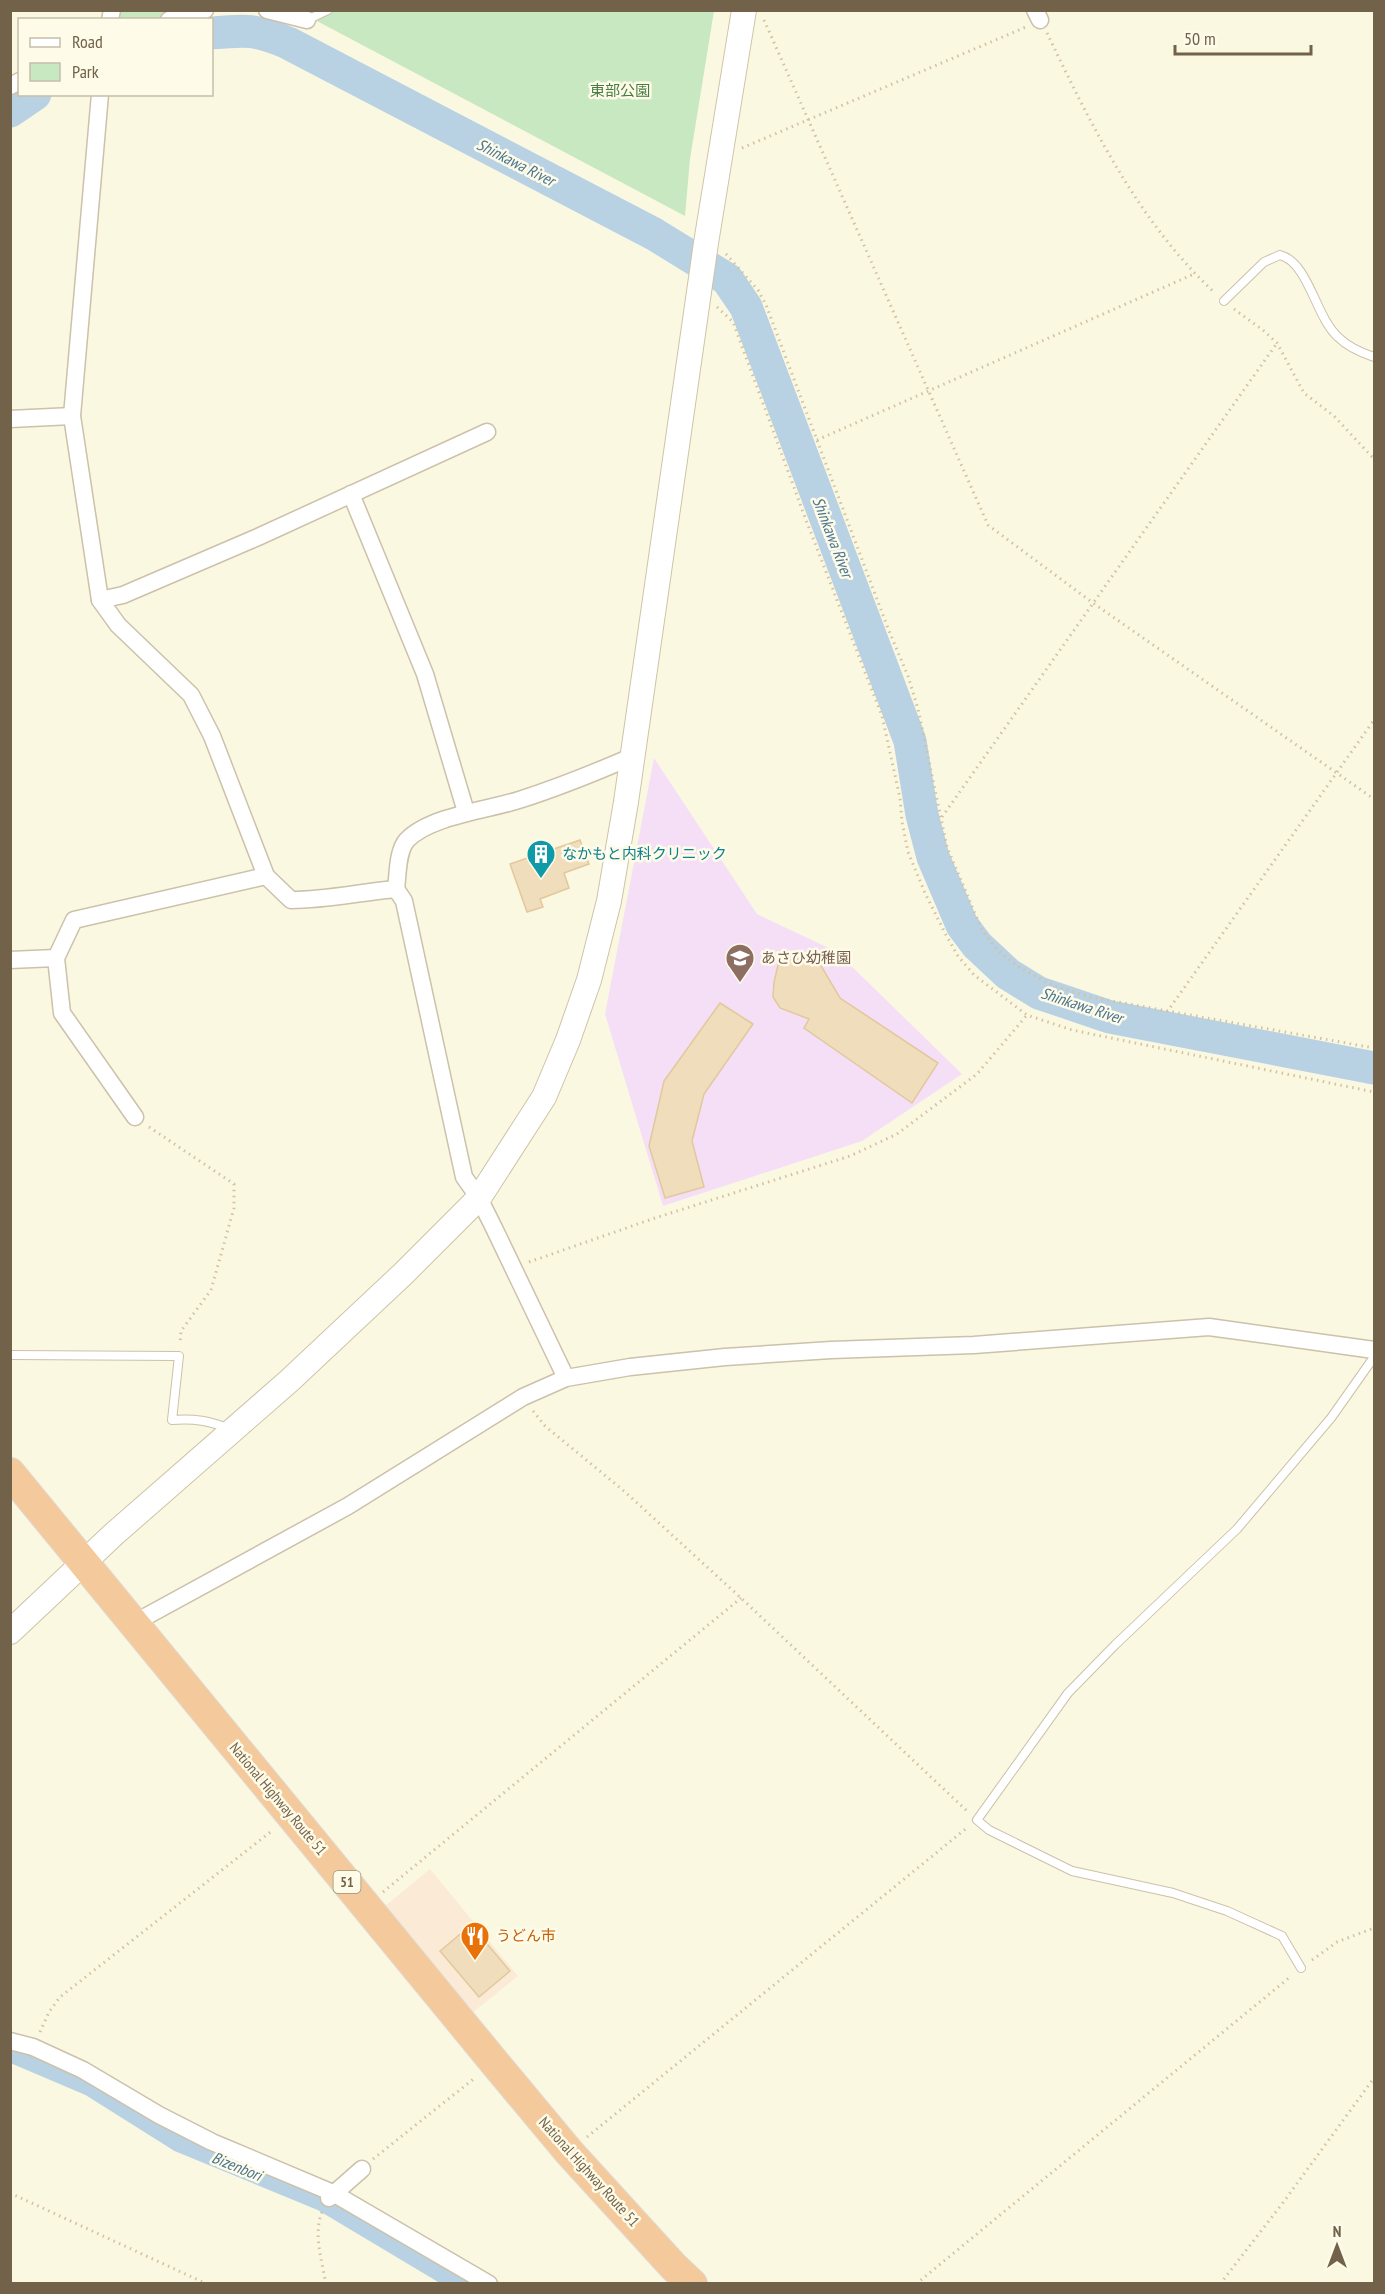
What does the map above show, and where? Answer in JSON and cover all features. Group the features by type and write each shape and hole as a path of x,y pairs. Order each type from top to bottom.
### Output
{"highway":[{"name":"National Highway Route 51","path":"10,1473 569,2152 673,2266 692,2283"}],"street":[{"path":"177,18 206,10"},
{"path":"267,10 307,20"},
{"path":"10,1632 114,1534 289,1381 395,1282 479,1198 544,1096 568,1040 589,980 609,901 720,153 744,10"},
{"path":"100,96 72,416 100,600 118,625 191,695 212,735 266,876 291,900 316,900 368,891 396,889"},
{"path":"10,420 72,416"},
{"path":"100,600 123,595 258,537 488,432"},
{"path":"351,494 425,674 466,812"},
{"path":"566,1378 479,1198 464,1177 405,902 396,889 400,855 405,842 418,831 466,812 516,801 561,786 631,757"},
{"path":"135,1117 62,1013 56,958 74,920 266,876"},
{"path":"10,960 56,958"},
{"path":"134,1623 348,1506 523,1397 566,1378 630,1367 726,1357 831,1350 974,1345 1209,1327 1374,1350"},
{"path":"10,2041 33,2047 83,2070 159,2115 489,2283"},
{"path":"328,2201 362,2169"}],"lane":[{"path":"307,20 328,10"},
{"path":"1224,301 1264,262 1280,255 1289,257 1297,266 1326,323 1337,337 1374,357"},
{"path":"10,1355 179,1356 172,1420 192,1418 211,1421 233,1430"},
{"path":"1301,1968 1282,1936 1227,1911 1173,1893 1072,1871 989,1830 976,1820 1068,1693 1237,1529 1331,1418 1374,1357"}],"path":[{"path":"759,10 988,525 1093,603 1374,799"},
{"path":"720,153 742,148 809,120 1038,15 1088,119 1147,214 1194,274 1277,343 1304,393 1334,416 1374,459"},
{"path":"707,240 726,254 758,290 766,305 884,620 908,676 918,709 947,848 982,930 998,951 1019,967 1052,985 1090,997 1374,1048"},
{"path":"817,441 1194,274"},
{"path":"700,292 733,322 874,694 885,728 900,798 908,852 946,935 969,968 993,990 1027,1015 1072,1030 1374,1092"},
{"path":"942,818 1277,343"},
{"path":"1167,1012 1374,720"},
{"path":"512,1267 655,1218 850,1156 897,1134 976,1074 1027,1015"},
{"path":"135,1117 234,1184 234,1208 211,1290 181,1331 179,1356"},
{"path":"523,1397 545,1426 624,1491 976,1820 569,2152"},
{"path":"367,1906 741,1598"},
{"path":"33,2047 49,2012 60,1996 292,1816"},
{"path":"916,2283 1301,1968 1337,1942 1374,1928"},
{"path":"362,2169 494,2062"},
{"path":"1220,2283 1282,2204 1374,2078"},
{"path":"10,2193 207,2283"},
{"path":"326,2283 319,2242 319,2221 328,2201"}],"shaded area":[{"name":"あさひ幼稚園","path":"654,758 757,914 837,952 962,1074 862,1141 663,1206 605,1014"},
{"path":"430,1869 518,1976 472,2013 385,1906"}],"green space":[{"path":"118,11 194,11 167,18 117,18"},
{"name":"東部公園","path":"298,11 714,11 690,159 685,216"}],"building":[{"name":"なかもと内科クリニック","path":"580,840 589,864 564,873 569,888 540,899 543,907 527,912 510,864"},
{"path":"801,959 820,964 840,998 938,1063 912,1103 804,1028 809,1019 780,1008 773,997 778,965 790,960"},
{"path":"720,1003 753,1024 704,1094 692,1141 704,1187 665,1198 649,1146 664,1081"},
{"name":"うどん市","path":"471,1925 510,1971 479,1997 440,1951"}],"waterway":[{"name":"Shinkawa River","path":"213,33 251,32 288,43 654,234 727,279 746,307 910,741 922,815 933,857 962,925 977,945 1008,974 1039,993 1110,1017 1374,1068"},
{"name":"Shinkawa River","path":"10,111 32,96"},
{"name":"Bizenbori","path":"10,2052 90,2086 179,2142 322,2201 461,2284"}],"place":[{"name":"なかもと内科クリニック","path":"541,880"},
{"name":"あさひ幼稚園","path":"740,984"},
{"name":"うどん市","path":"475,1962"}]}
